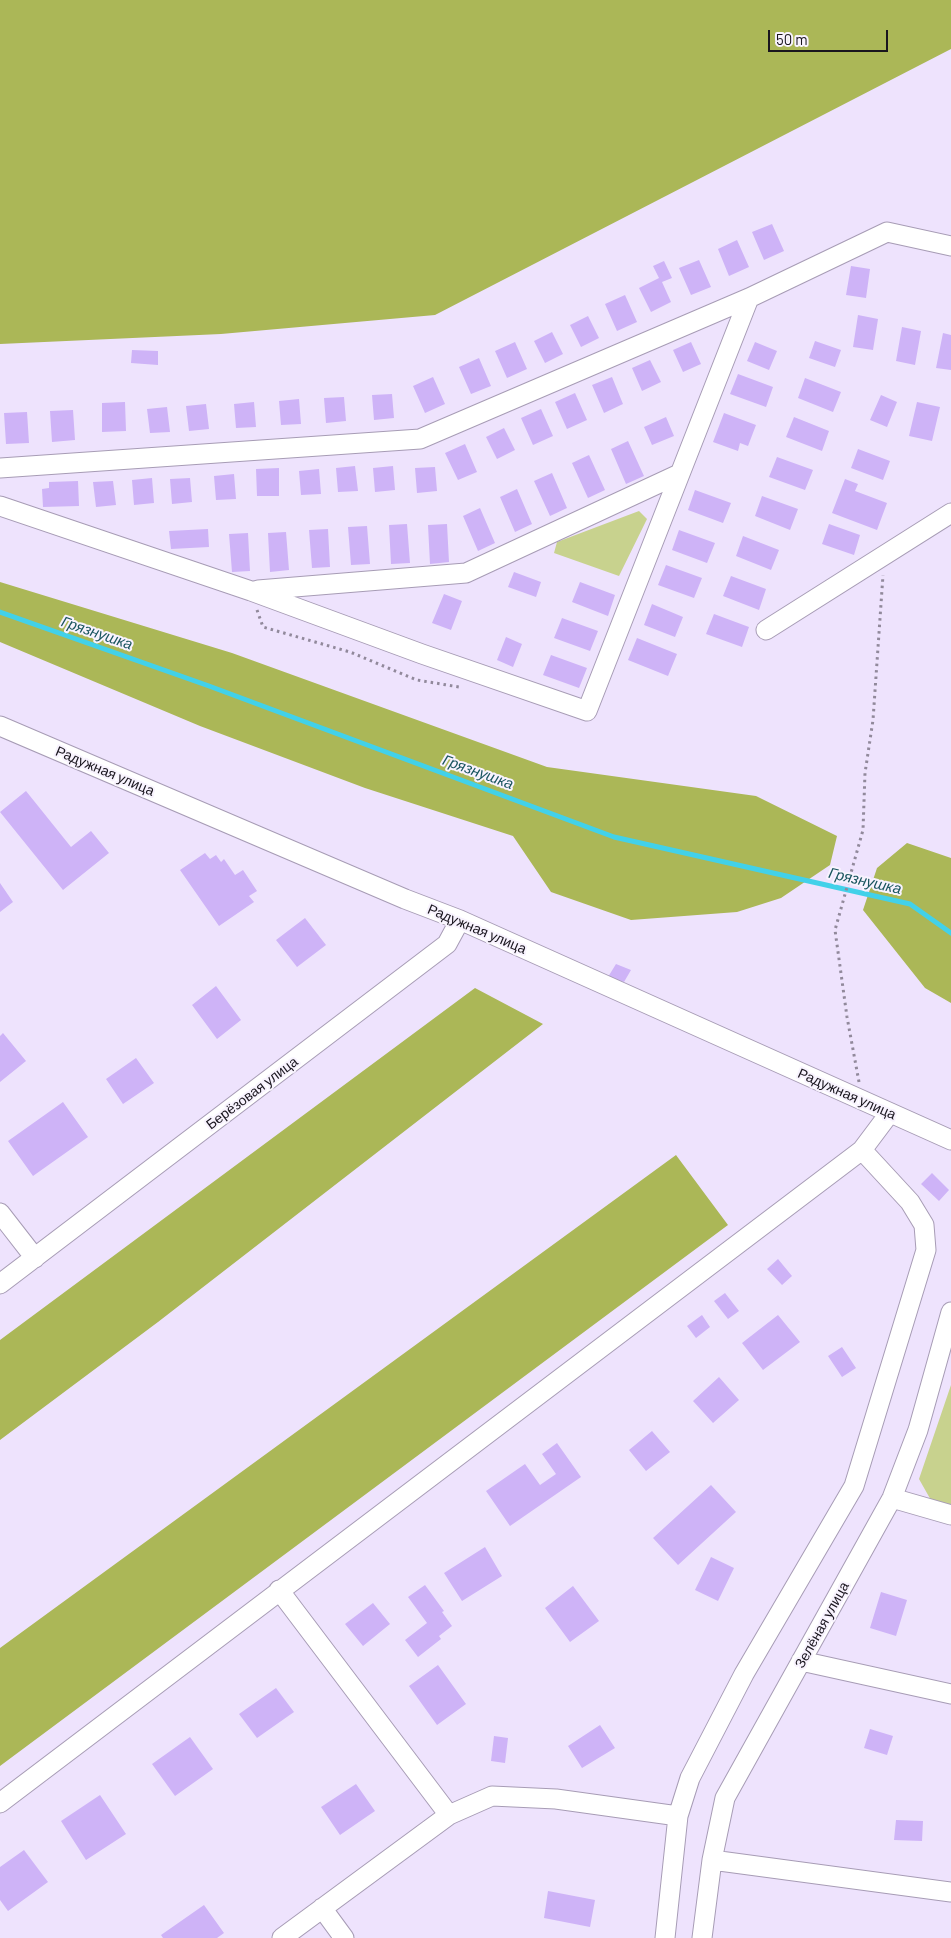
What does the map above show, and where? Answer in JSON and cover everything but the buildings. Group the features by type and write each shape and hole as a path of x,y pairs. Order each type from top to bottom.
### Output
{"street":[{"path":"0,468 420,439 749,298 887,232 951,246"},
{"path":"0,506 255,592 422,654 587,711 749,298"},
{"path":"255,592 466,573 680,474"},
{"path":"766,630 951,513"},
{"name":"Радужная улица","path":"0,726 396,895 460,920 889,1114 921,1125 951,1140"},
{"name":"Берёзовая улица","path":"0,1284 447,944 460,920"},
{"path":"0,1803 862,1150 889,1114"},
{"path":"665,1938 678,1816 690,1778 740,1682 854,1486 926,1250 924,1225 910,1202 862,1150"},
{"path":"0,1213 35,1258"},
{"name":"Зелёная улица","path":"702,1938 712,1860 725,1798 892,1498 918,1430 951,1312"},
{"path":"892,1498 951,1515"},
{"path":"280,1590 449,1815"},
{"path":"801,1661 951,1694"},
{"path":"282,1938 449,1815 492,1796 556,1799 678,1816"},
{"path":"712,1860 950,1890"},
{"path":"322,1908 344,1938"}],"path":[{"path":"863,1102 847,1018 835,930 863,830 865,773 874,720 884,554"},
{"path":"255,592 256,608 263,627 350,652 417,680 465,687"}],"green space":[{"path":"0,0 951,0 951,49 435,315 221,334 0,344"},
{"path":"639,511 647,519 619,576 554,553 557,542"},
{"path":"0,582 232,653 547,767 756,796 837,836 830,865 781,898 737,912 631,920 551,892 513,836 365,788 200,726 0,642"},
{"path":"907,843 951,858 951,1003 925,988 863,910 877,868"},
{"path":"475,988 543,1024 158,1322 0,1440 0,1340"},
{"path":"676,1155 728,1225 0,1766 0,1648"},
{"path":"951,1385 951,1507 932,1502 919,1479"}],"waterway":[{"name":"Грязнушка","path":"0,612 209,686 614,837 910,904 951,933"}]}
